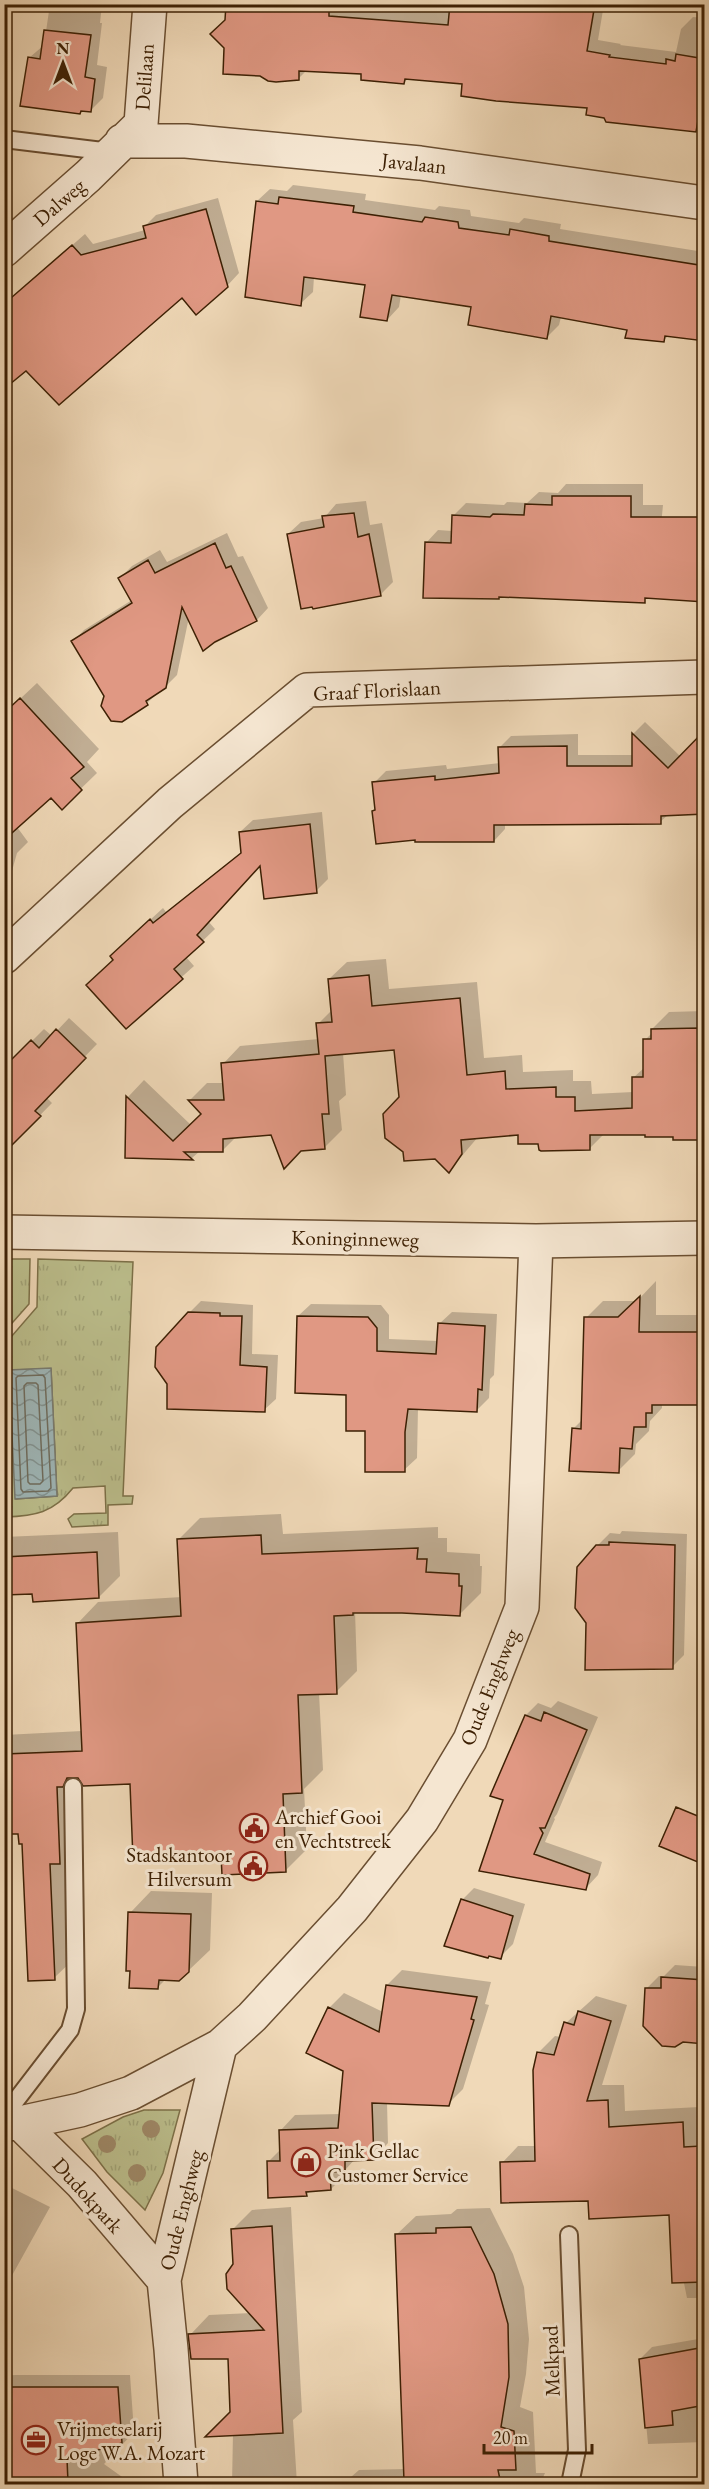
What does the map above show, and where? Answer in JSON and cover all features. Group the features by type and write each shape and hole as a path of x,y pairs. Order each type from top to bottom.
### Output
{"street":[{"name":"Delilaan","path":"116,147 141,124 150,4"},
{"name":"Javalaan","path":"116,147 186,141 420,163 705,203"},
{"name":"Dalweg","path":"4,250 88,176 116,147"},
{"name":"Graaf Florislaan","path":"4,957 170,804 308,690 705,677"},
{"name":"Koninginneweg","path":"4,1232 537,1241 705,1238"},
{"name":"Oude Enghweg","path":"10,2121 80,2110 131,2093 220,2046 252,2017 370,1886 422,1820 470,1740 522,1607 537,1241"},
{"name":"Oude Enghweg","path":"181,2484 164,2280 220,2046"},
{"name":"Dudokpark","path":"10,2121 82,2184 164,2280"}],"lane":[{"name":"Dalweg","path":"4,139 116,147"},
{"path":"10,2121 70,2030 76,2009 73,1787"},
{"name":"Melkpad","path":"569,2235 576,2450 570,2484"}],"green space":[{"path":"5,1259 30,1259 29,1304 5,1331"},
{"path":"38,1259 133,1262 123,1496 133,1496 132,1504 108,1505 108,1525 72,1527 68,1519 74,1514 106,1513 105,1486 73,1488 58,1503 43,1512 5,1517 5,1344 37,1307","holes":["51,1369 57,1496 16,1499 10,1370"]},
{"path":"144,2110 180,2110 163,2173 145,2210 107,2172 82,2139 123,2117"}],"water":[{"path":"51,1368 57,1496 15,1499 9,1370"}],"building":[{"path":"226,4 329,4 329,16 448,25 450,4 595,4 587,51 610,55 609,57 666,64 666,59 675,61 676,54 705,59 705,79 696,132 606,122 604,118 586,115 587,108 461,96 462,84 405,79 404,84 361,80 361,74 299,71 299,80 276,82 268,81 260,76 223,74 224,48 210,34 225,20"},
{"path":"44,30 91,35 85,77 95,79 91,112 81,111 80,114 20,106 28,57 40,59"},
{"path":"279,197 354,206 353,212 422,222 425,217 458,222 459,228 509,235 510,229 549,236 549,241 705,266 705,341 665,336 664,342 625,338 627,330 551,316 547,339 468,325 471,307 392,295 387,321 360,317 365,285 304,277 301,306 245,297 256,201 278,204"},
{"path":"206,209 228,287 196,315 182,298 59,405 26,371 4,389 4,304 72,245 81,255 146,238 143,226"},
{"path":"552,496 631,496 631,517 705,517 705,602 645,598 645,603 499,597 499,599 423,598 425,542 451,543 452,515 490,517 493,514 524,515 525,504 552,505"},
{"path":"354,513 358,537 369,534 381,596 313,609 312,607 301,609 287,534 324,527 322,516"},
{"path":"215,543 226,568 231,566 257,621 215,642 203,651 182,607 166,688 146,701 148,705 122,722 111,721 101,706 104,696 71,641 132,603 118,578 148,560 155,573"},
{"path":"20,698 84,767 71,778 82,790 62,810 51,798 4,840 4,713"},
{"path":"705,730 705,814 661,816 661,824 494,825 494,842 415,842 415,840 376,844 372,811 375,810 372,782 435,776 435,780 499,773 498,747 567,746 567,766 632,766 632,733 668,768"},
{"path":"310,824 317,893 264,899 260,866 197,935 204,942 174,969 183,979 126,1029 86,985 113,960 110,956 150,919 153,923 241,853 239,832"},
{"path":"369,975 372,1006 460,998 467,1075 505,1071 506,1089 556,1087 556,1097 575,1097 575,1111 632,1108 632,1077 643,1077 643,1039 651,1039 651,1029 700,1028 701,1073 705,1073 705,1140 673,1140 673,1137 645,1137 645,1135 590,1135 590,1150 541,1151 538,1144 518,1144 518,1135 461,1140 462,1154 449,1173 435,1159 404,1161 403,1152 385,1138 383,1114 399,1097 394,1050 325,1056 329,1114 322,1114 325,1149 301,1151 284,1169 271,1135 223,1139 223,1152 184,1152 193,1160 125,1158 126,1096 173,1141 201,1114 188,1100 224,1100 221,1063 319,1054 316,1023 332,1022 328,979"},
{"path":"56,1029 86,1058 35,1111 41,1116 4,1153 4,1067 31,1040 39,1048"},
{"path":"640,1296 639,1332 705,1332 705,1405 652,1405 652,1413 646,1413 646,1427 634,1427 632,1449 620,1448 619,1473 569,1471 572,1428 581,1429 584,1317 618,1317"},
{"path":"188,1312 242,1316 240,1365 267,1367 265,1412 167,1409 167,1384 155,1367 156,1347"},
{"path":"297,1316 368,1317 377,1328 377,1351 436,1354 438,1323 485,1326 482,1390 478,1389 477,1412 408,1409 405,1432 405,1472 365,1472 365,1431 346,1431 346,1395 295,1393"},
{"path":"261,1535 262,1554 418,1548 417,1559 427,1559 426,1572 459,1574 459,1586 462,1586 460,1616 353,1613 353,1615 334,1616 337,1694 298,1695 302,1793 283,1794 286,1872 222,1875 221,1855 133,1859 130,1784 83,1786 78,1778 67,1778 63,1787 57,1787 60,1864 50,1864 55,1980 28,1981 22,1844 19,1844 18,1834 4,1834 4,1754 82,1751 76,1623 181,1616 177,1539"},
{"path":"609,1542 675,1545 673,1669 585,1670 586,1623 575,1608 577,1567 596,1545 609,1545"},
{"path":"97,1552 99,1598 33,1602 32,1594 4,1595 4,1557"},
{"path":"544,1712 587,1730 545,1828 540,1828 543,1833 534,1854 590,1874 586,1890 479,1871 503,1800 490,1796 525,1715 541,1721"},
{"path":"676,1807 705,1819 705,1865 659,1846"},
{"path":"461,1899 513,1916 501,1959 489,1956 488,1958 444,1946"},
{"path":"128,1912 191,1914 189,1972 179,1981 159,1980 158,1989 129,1988 130,1971 126,1971"},
{"path":"661,1977 705,1980 705,2044 683,2042 675,2047 662,2046 643,2026 645,1988 661,1988"},
{"path":"386,1985 477,1997 471,2019 474,2020 449,2106 372,2103 374,2160 345,2161 345,2171 330,2172 331,2190 306,2192 307,2196 268,2198 267,2161 280,2161 279,2130 338,2128 343,2071 306,2053 328,2007 379,2032"},
{"path":"578,2011 611,2021 587,2101 608,2100 609,2127 683,2122 684,2147 701,2146 705,2148 705,2282 672,2283 669,2215 589,2219 588,2201 501,2203 500,2162 535,2161 533,2070 537,2052 554,2055 564,2022 574,2025"},
{"path":"272,2226 283,2433 205,2437 230,2412 228,2359 191,2359 188,2334 264,2330 227,2289 226,2274 233,2264 231,2229"},
{"path":"471,2227 494,2274 508,2324 509,2377 501,2427 514,2431 516,2470 498,2470 501,2484 406,2484 404,2481 395,2234 436,2233 436,2228"},
{"path":"705,2347 705,2405 672,2411 673,2425 645,2428 639,2359"},
{"path":"4,2387 118,2387 122,2443 67,2459 68,2482 4,2484"}],"place":[{"name":"Archief Gooi en Vechtstreek","path":"254,1828"},
{"name":"Stadskantoor Hilversum","path":"253,1866"},
{"name":"Pink Gellac Customer Service","path":"306,2162"},
{"name":"Vrijmetselarij Loge W.A. Mozart","path":"36,2440"}]}
